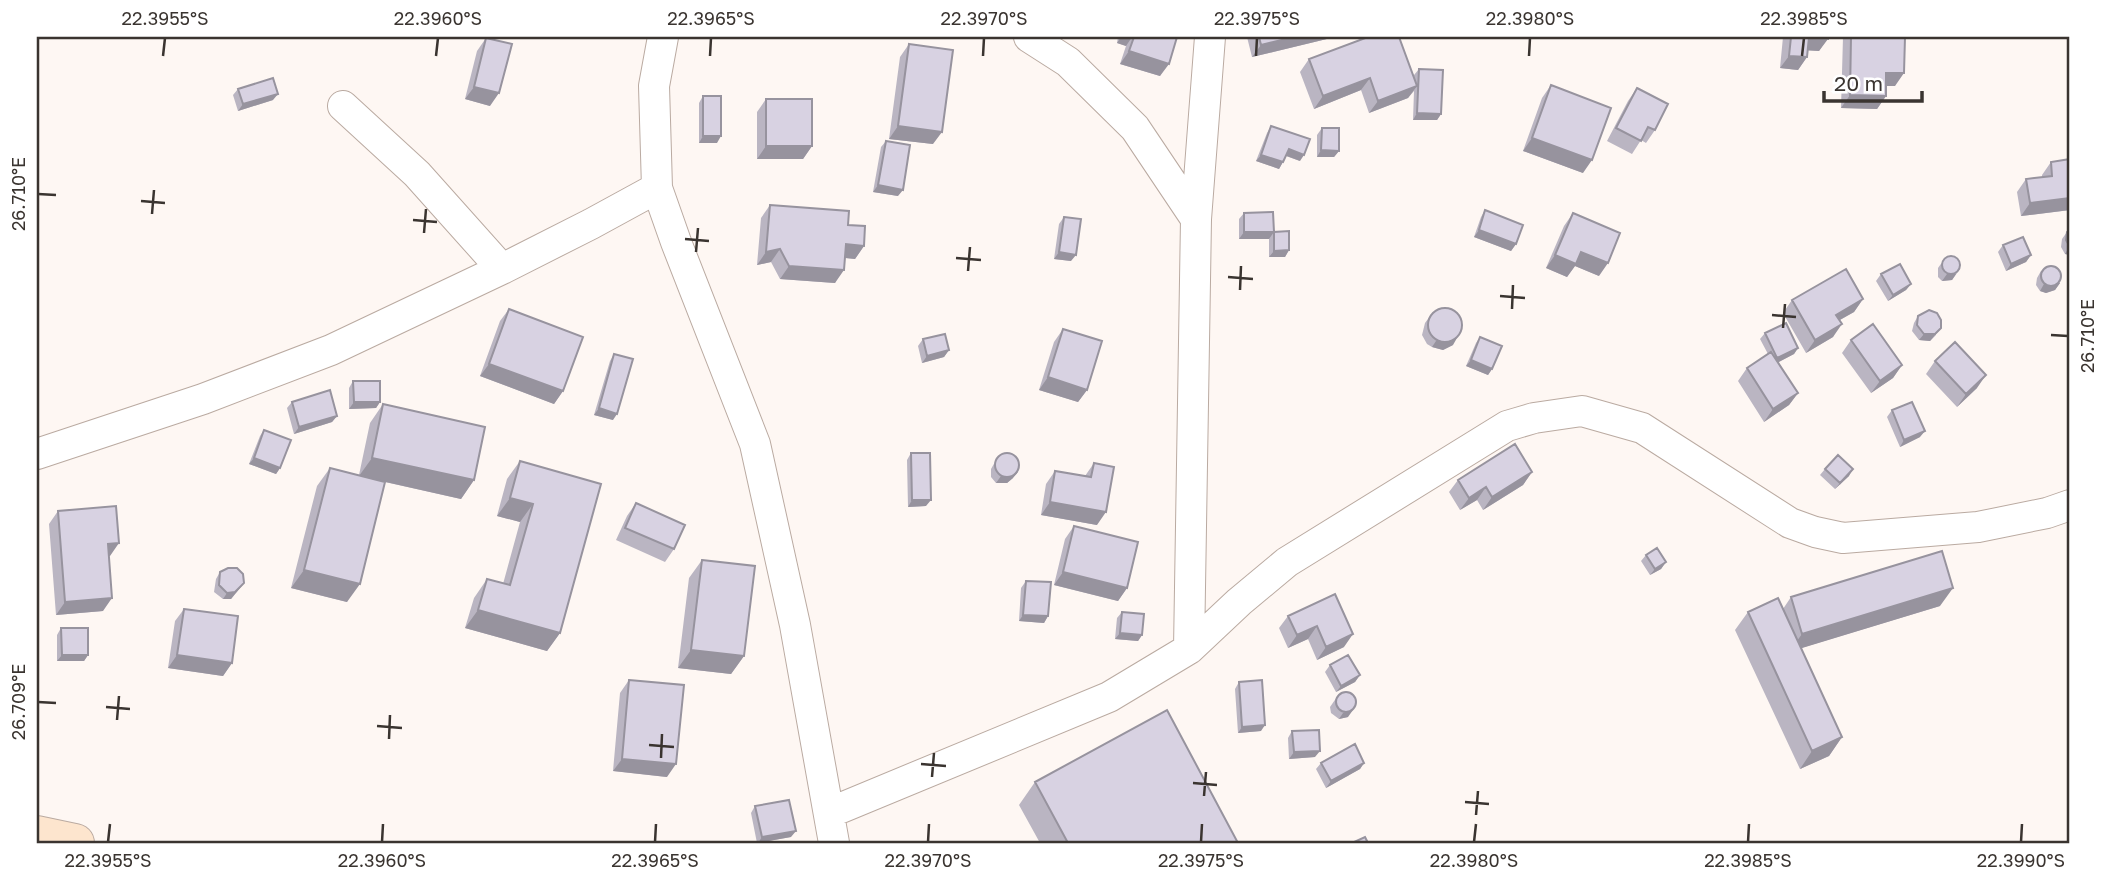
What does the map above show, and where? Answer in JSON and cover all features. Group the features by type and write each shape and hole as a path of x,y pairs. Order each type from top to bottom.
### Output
{"street":[{"path":"663,37 654,86 657,188 755,444 795,625 834,843"},
{"path":"1029,37 1068,62 1135,128 1196,219"},
{"path":"1189,649 1196,219 1210,37"},
{"path":"343,106 417,174 502,269"},
{"path":"37,454 203,399 331,350 502,269 657,188"},
{"path":"829,813 1108,697 1189,649 1287,562 1507,426 1534,418 1582,411 1642,428 1790,523 1843,538 1978,527 2047,513 2070,505"},
{"path":"37,835 75,843"}],"building":[{"path":"1134,37 1177,37 1169,64 1129,51"},
{"path":"1259,37 1294,37 1261,45"},
{"path":"1368,37 1399,37 1417,86 1378,101 1370,78 1323,96 1309,59"},
{"path":"1791,37 1809,37 1807,57 1789,56"},
{"path":"1851,37 1905,37 1904,73 1886,73 1886,96 1850,95"},
{"path":"486,38 512,44 499,93 474,87"},
{"path":"909,44 953,50 942,132 898,126"},
{"path":"1419,69 1443,70 1441,114 1417,113"},
{"path":"273,78 278,94 243,104 238,89"},
{"path":"1551,85 1611,108 1592,160 1532,138"},
{"path":"1637,88 1668,104 1655,130 1648,127 1641,141 1616,128"},
{"path":"703,96 721,96 721,136 703,136"},
{"path":"766,99 812,99 812,146 766,146"},
{"path":"1271,126 1310,139 1304,155 1289,149 1283,162 1261,155"},
{"path":"1322,128 1339,128 1339,151 1321,150"},
{"path":"886,141 910,145 903,190 878,185"},
{"path":"2070,159 2070,198 2030,203 2026,179 2052,176 2051,162"},
{"path":"770,205 849,211 848,225 865,226 864,246 846,244 844,270 789,266 780,249 766,252"},
{"path":"1485,210 1523,225 1516,244 1479,230"},
{"path":"1273,212 1274,232 1244,232 1244,213"},
{"path":"1573,213 1620,233 1608,263 1581,252 1576,264 1555,255"},
{"path":"1064,217 1081,219 1076,255 1059,252"},
{"path":"2070,230 2070,247 2066,240"},
{"path":"1289,231 1289,250 1274,251 1274,232"},
{"path":"2023,237 2031,255 2011,264 2003,245"},
{"path":"1951,256 1957,259 1960,265 1957,271 1951,274 1945,271 1942,265 1945,259"},
{"path":"1900,264 1911,284 1893,295 1881,274"},
{"path":"2047,266 2055,266 2061,276 2055,286 2047,286 2041,280 2041,272"},
{"path":"1846,269 1863,299 1836,315 1842,324 1815,340 1792,300"},
{"path":"1445,308 1457,313 1462,325 1457,337 1445,342 1433,337 1428,325 1433,313"},
{"path":"509,309 583,337 563,391 489,364"},
{"path":"1929,310 1937,313 1941,320 1941,328 1935,334 1924,334 1917,325 1918,316"},
{"path":"1786,323 1798,348 1777,358 1765,333"},
{"path":"1873,324 1902,365 1880,381 1851,340"},
{"path":"1063,329 1102,341 1087,390 1048,377"},
{"path":"945,334 949,350 927,356 923,339"},
{"path":"1480,337 1502,346 1492,369 1471,360"},
{"path":"1955,342 1986,375 1966,394 1935,361"},
{"path":"1771,352 1798,393 1773,409 1747,368"},
{"path":"614,354 633,359 617,414 599,408"},
{"path":"353,381 380,381 380,402 354,402"},
{"path":"330,390 337,416 299,427 292,402"},
{"path":"1912,402 1925,431 1904,440 1892,410"},
{"path":"383,404 485,427 474,480 372,458"},
{"path":"264,430 291,440 280,468 254,458"},
{"path":"1515,444 1532,472 1492,497 1486,487 1469,498 1458,480"},
{"path":"911,453 930,453 931,500 912,500"},
{"path":"1007,453 1015,457 1019,465 1015,473 1007,477 999,473 995,465 999,457"},
{"path":"1838,455 1853,469 1840,483 1825,469"},
{"path":"520,461 601,484 560,633 478,610 487,579 510,585 533,504 510,498"},
{"path":"1094,463 1114,467 1106,512 1050,502 1055,471 1091,477"},
{"path":"330,468 385,482 360,584 304,570"},
{"path":"636,503 685,525 674,549 625,528"},
{"path":"116,506 119,543 108,544 112,598 65,602 58,511"},
{"path":"1074,526 1138,542 1127,588 1063,572"},
{"path":"1657,548 1666,562 1655,569 1646,555"},
{"path":"1942,551 1953,588 1802,634 1791,597"},
{"path":"702,560 755,566 744,656 691,650"},
{"path":"237,568 243,574 244,583 235,592 227,593 219,585 220,572"},
{"path":"1026,581 1051,582 1048,616 1023,615"},
{"path":"1335,594 1353,634 1326,647 1317,626 1297,635 1288,616"},
{"path":"1778,598 1842,737 1812,751 1748,612"},
{"path":"184,609 238,616 232,663 177,655"},
{"path":"1122,612 1144,614 1142,635 1120,633"},
{"path":"61,628 88,628 88,655 62,655"},
{"path":"1348,655 1360,675 1341,686 1330,665"},
{"path":"629,680 684,685 676,764 622,759"},
{"path":"1262,680 1265,725 1242,727 1239,682"},
{"path":"1346,692 1353,695 1356,702 1353,709 1346,712 1339,709 1336,702 1339,695"},
{"path":"1167,710 1238,843 1068,843 1035,782"},
{"path":"1319,730 1320,751 1294,752 1292,731"},
{"path":"1355,744 1364,763 1331,781 1321,763"},
{"path":"789,800 796,831 762,837 755,806"},
{"path":"1365,837 1368,843 1352,843"}]}
